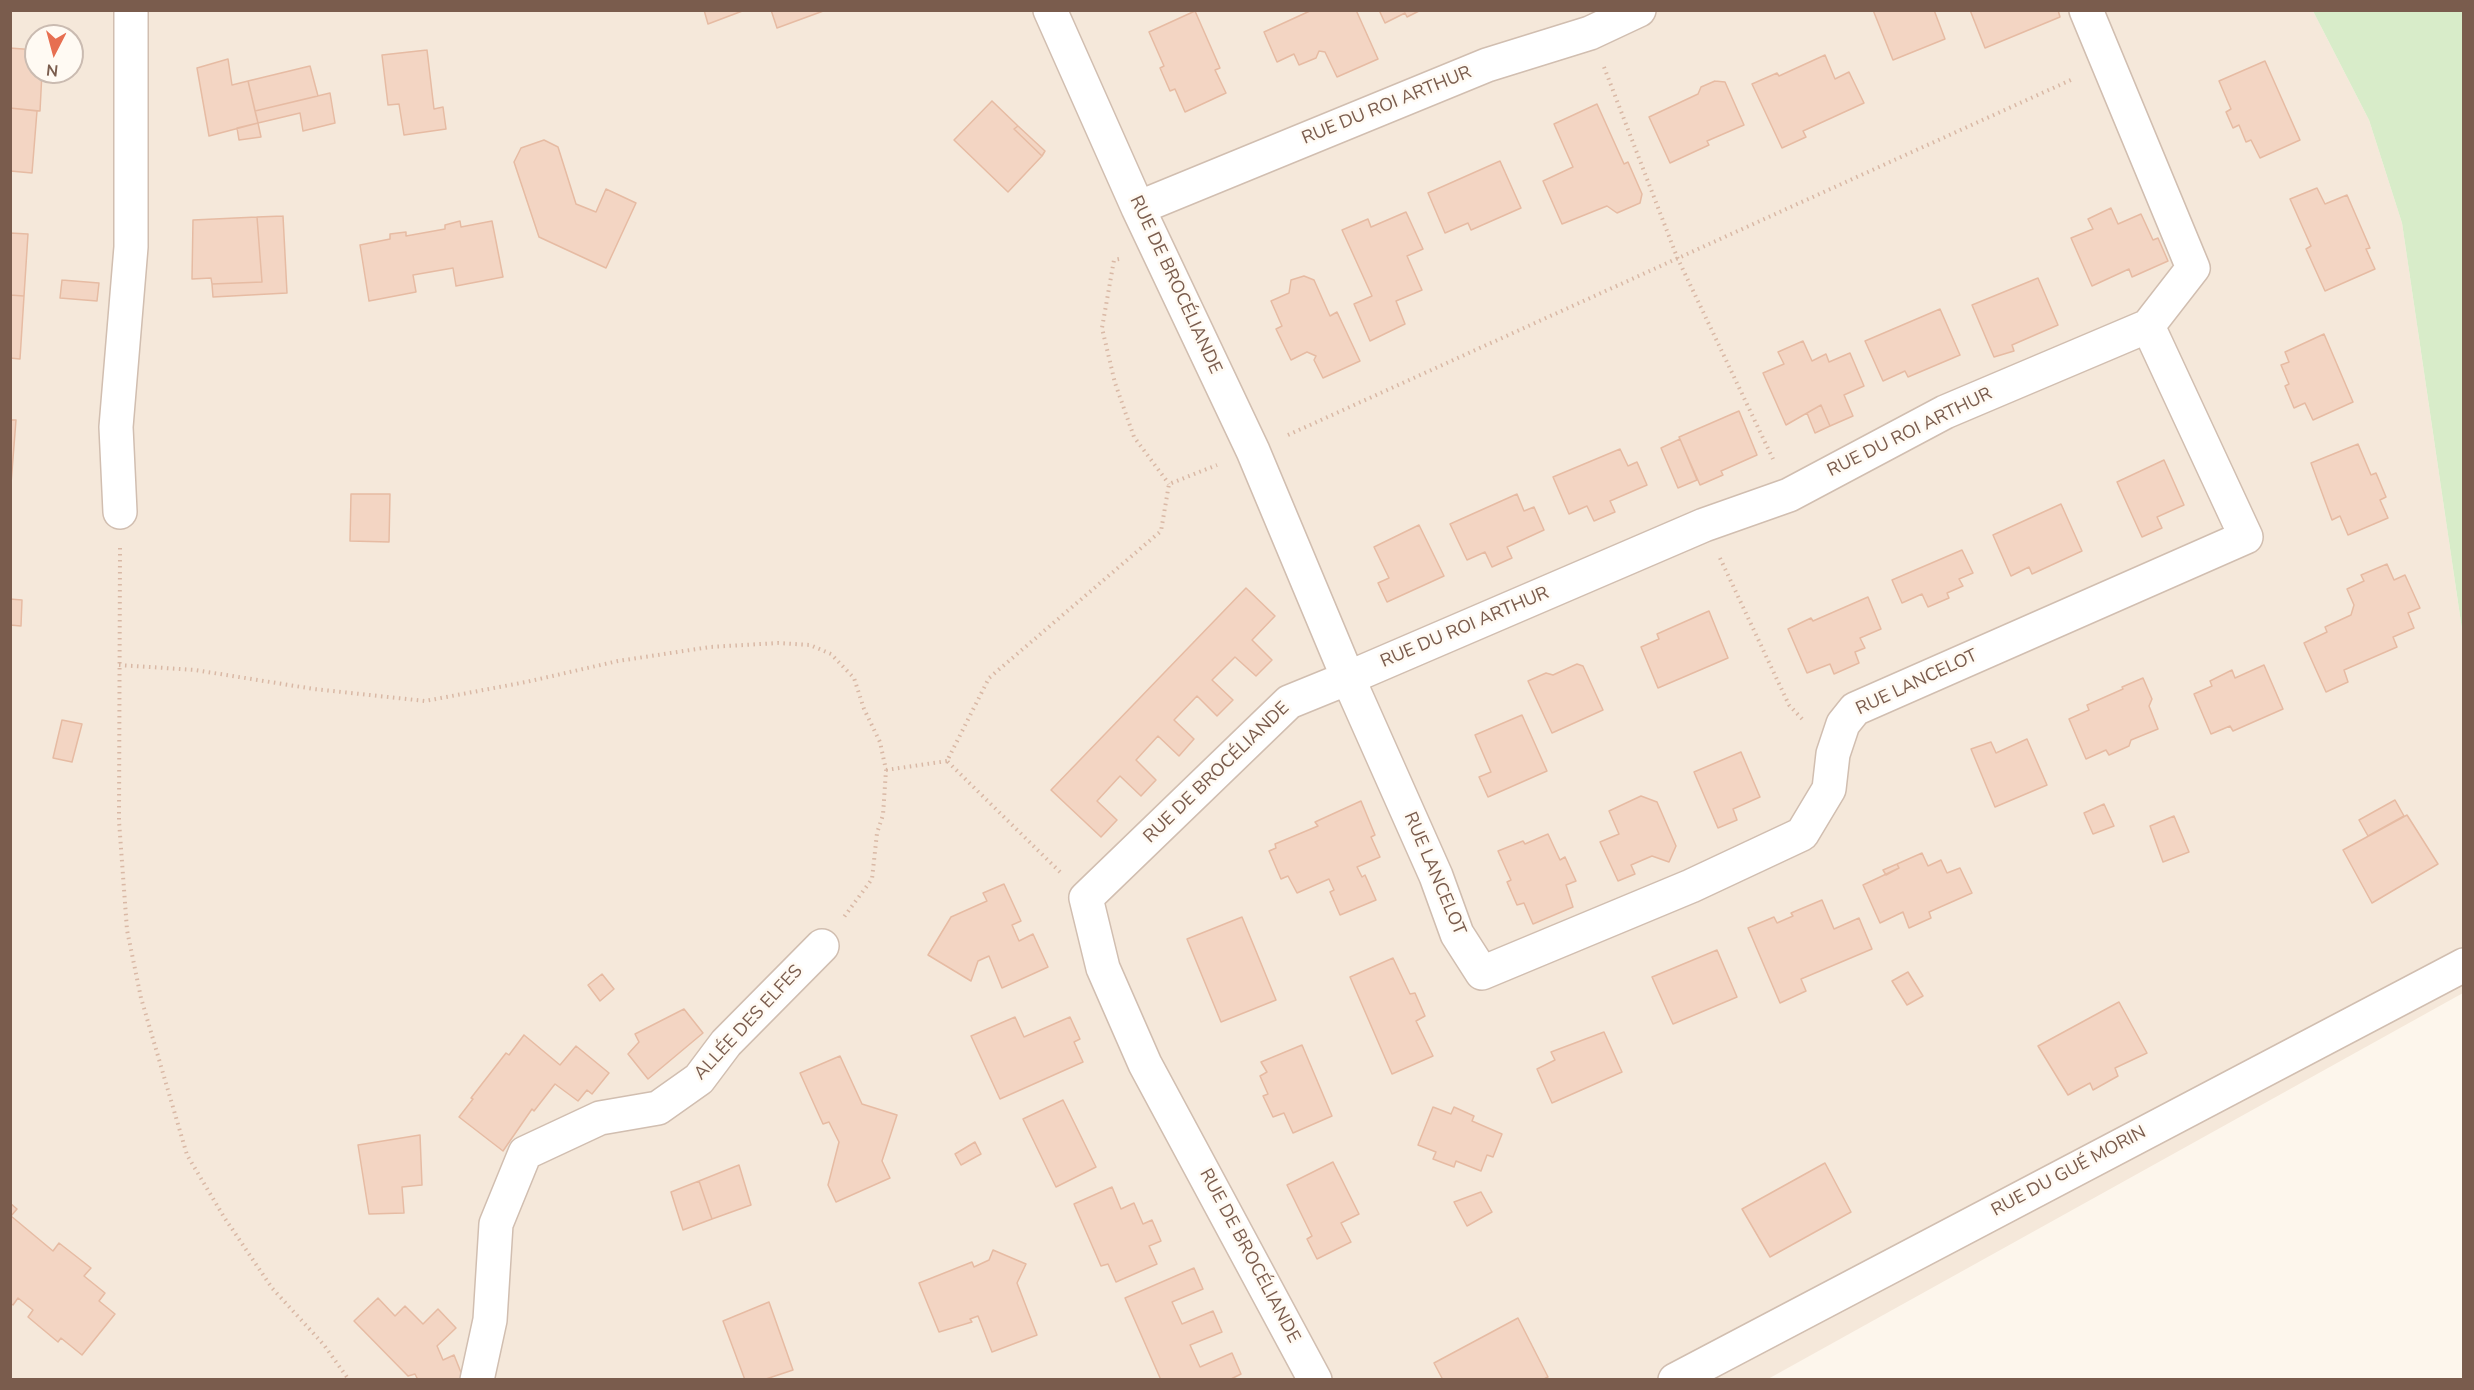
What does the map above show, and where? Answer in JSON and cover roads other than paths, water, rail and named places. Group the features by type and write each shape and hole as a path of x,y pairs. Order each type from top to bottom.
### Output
{"street":[{"path":"120,512 116,427 131,247 131,10"},
{"name":"RUE DE BROCÉLIANDE","path":"1050,10 1138,208 1252,451 1348,678 1290,702 1086,898 1103,968 1145,1064 1315,1380"},
{"name":"RUE DU ROI ARTHUR","path":"1138,208 1487,65 1590,33 1639,10"},
{"name":"RUE DU ROI ARTHUR","path":"1348,678 1704,525 1789,495 1945,412 2148,326 2193,268 2086,10"},
{"name":"RUE LANCELOT","path":"1348,678 1436,876 1457,934 1482,973 1691,886 1802,834 1829,789 1833,754 1843,724 1855,709 2246,537 2148,326"},
{"name":"ALLÉE DES ELFES","path":"477,1380 490,1320 496,1224 525,1153 600,1118 658,1108 699,1079 726,1043 822,946"},
{"name":"RUE DU GUÉ MORIN","path":"1675,1380 2463,965"}]}
